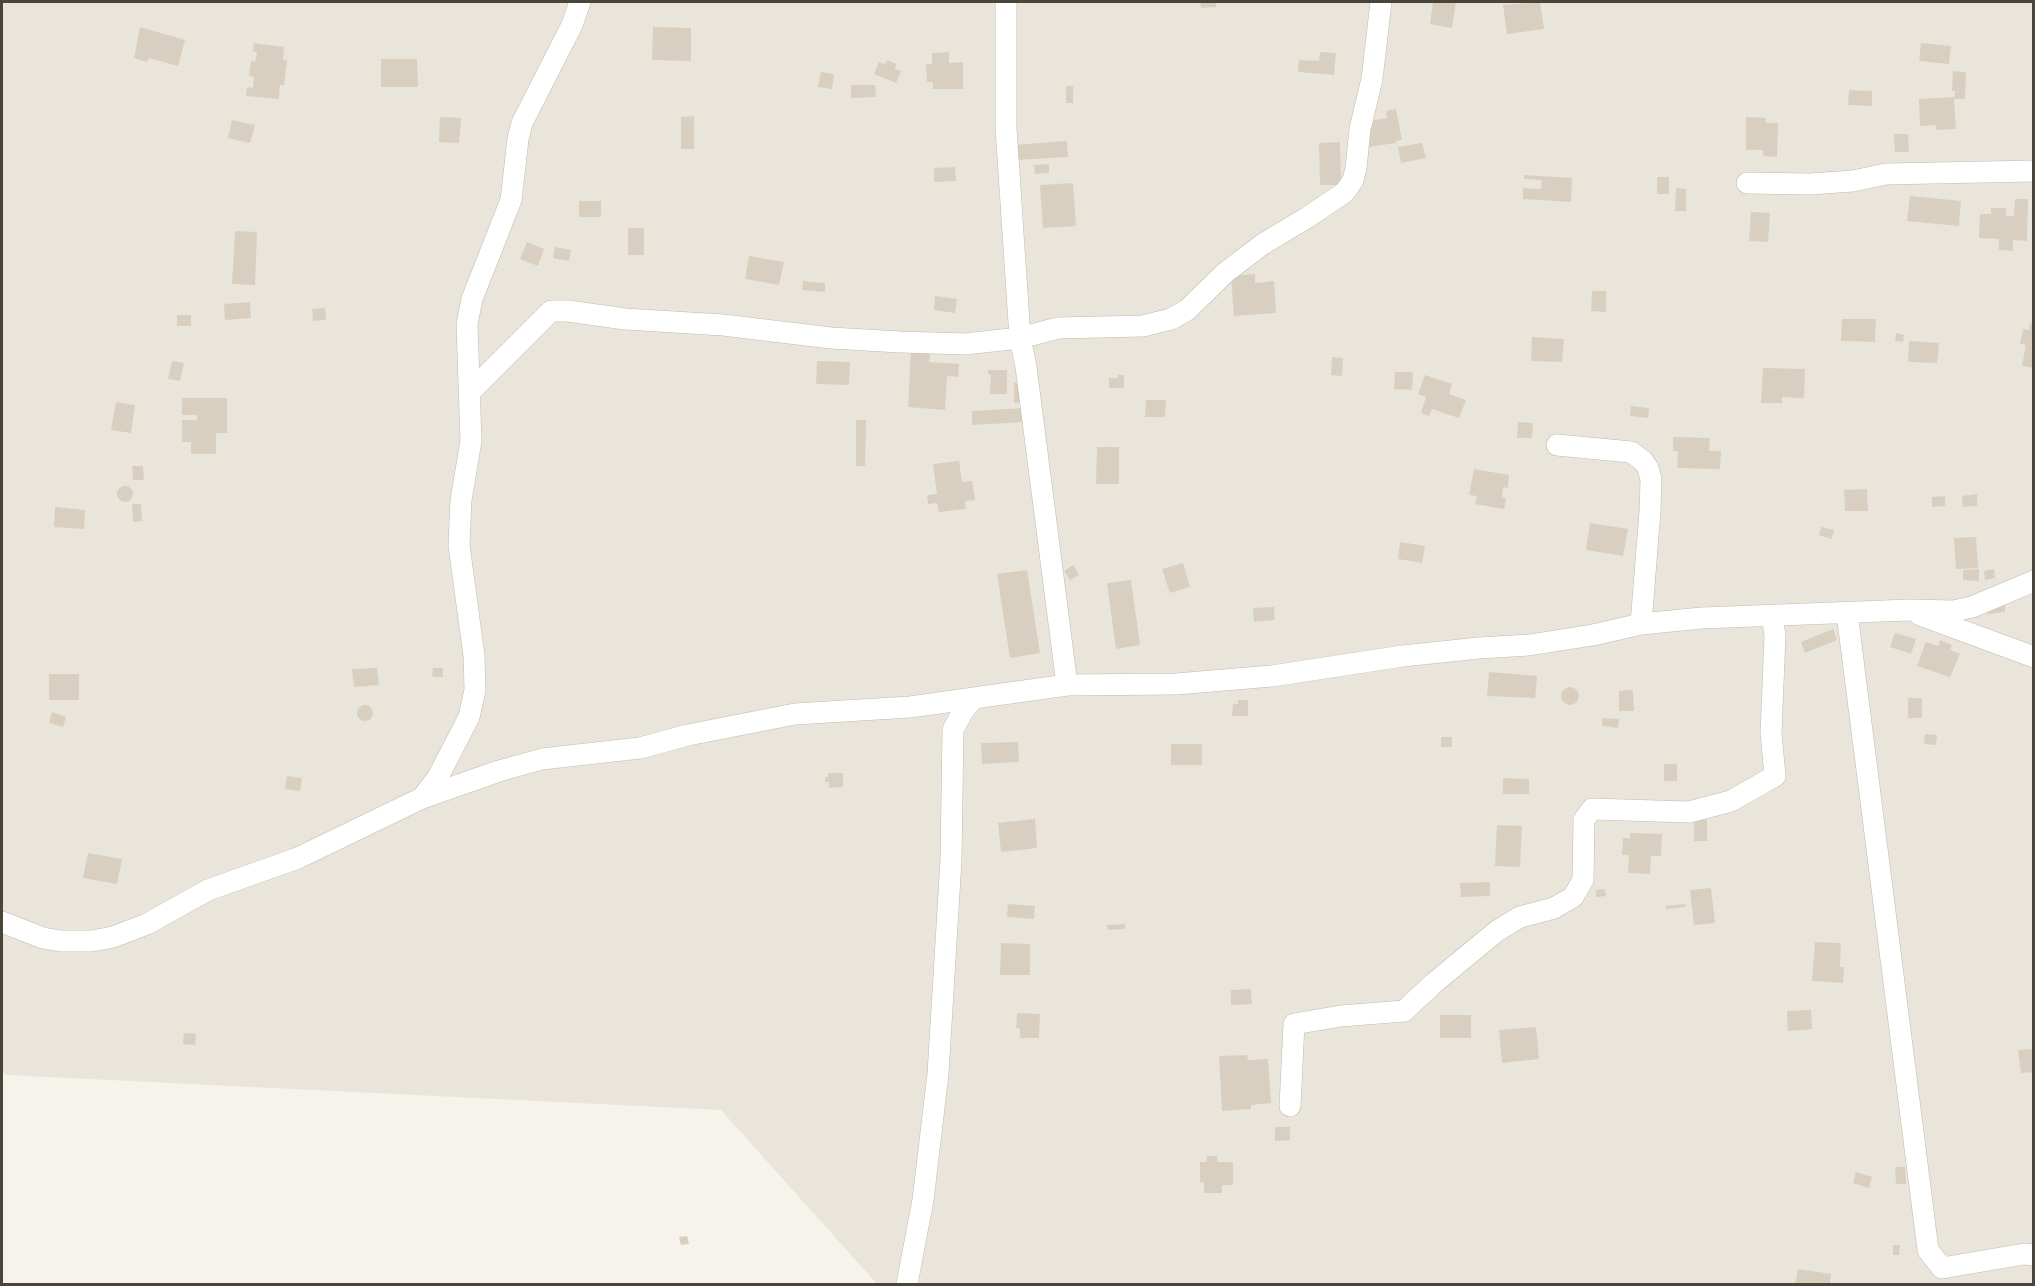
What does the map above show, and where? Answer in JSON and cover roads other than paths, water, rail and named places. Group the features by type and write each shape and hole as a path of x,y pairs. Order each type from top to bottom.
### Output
{"street":[{"path":"422,798 438,777 469,717 475,690 474,656 459,545 461,500 471,441 467,324 472,298 511,200 522,123 572,25 580,2"},
{"path":"1006,2 1006,128 1020,338 1026,367 1067,685"},
{"path":"469,393 551,311 568,311 625,319 723,325 831,338 965,344 1020,338 1058,328 1143,326 1171,319 1187,310 1226,272 1263,244 1344,192 1353,180 1360,129 1372,80 1381,2"},
{"path":"1747,183 1810,184 1853,181 1886,174 2034,171"},
{"path":"1557,446 1631,452 1648,468 1651,478 1650,511 1641,624"},
{"path":"2,922 43,938 61,941 92,941 113,937 147,924 208,890 298,858 422,798 499,771 542,759 640,748 688,735 795,714 910,707 1067,685 1176,684 1272,676 1425,654 1529,645 1641,624 1702,618 1953,610 1972,607 2034,581"},
{"path":"1909,610 2034,657"},
{"path":"1847,613 1928,1250 1942,1268 2024,1254 2034,1255"},
{"path":"1290,1106 1294,1024 1341,1016 1404,1011 1497,931 1520,917 1554,908 1573,897 1583,880 1584,820 1592,809 1689,812 1731,801 1775,776 1771,733 1775,636 1772,616"},
{"path":"907,1284 923,1200 938,1074 951,860 954,730 963,711 974,698"}]}
